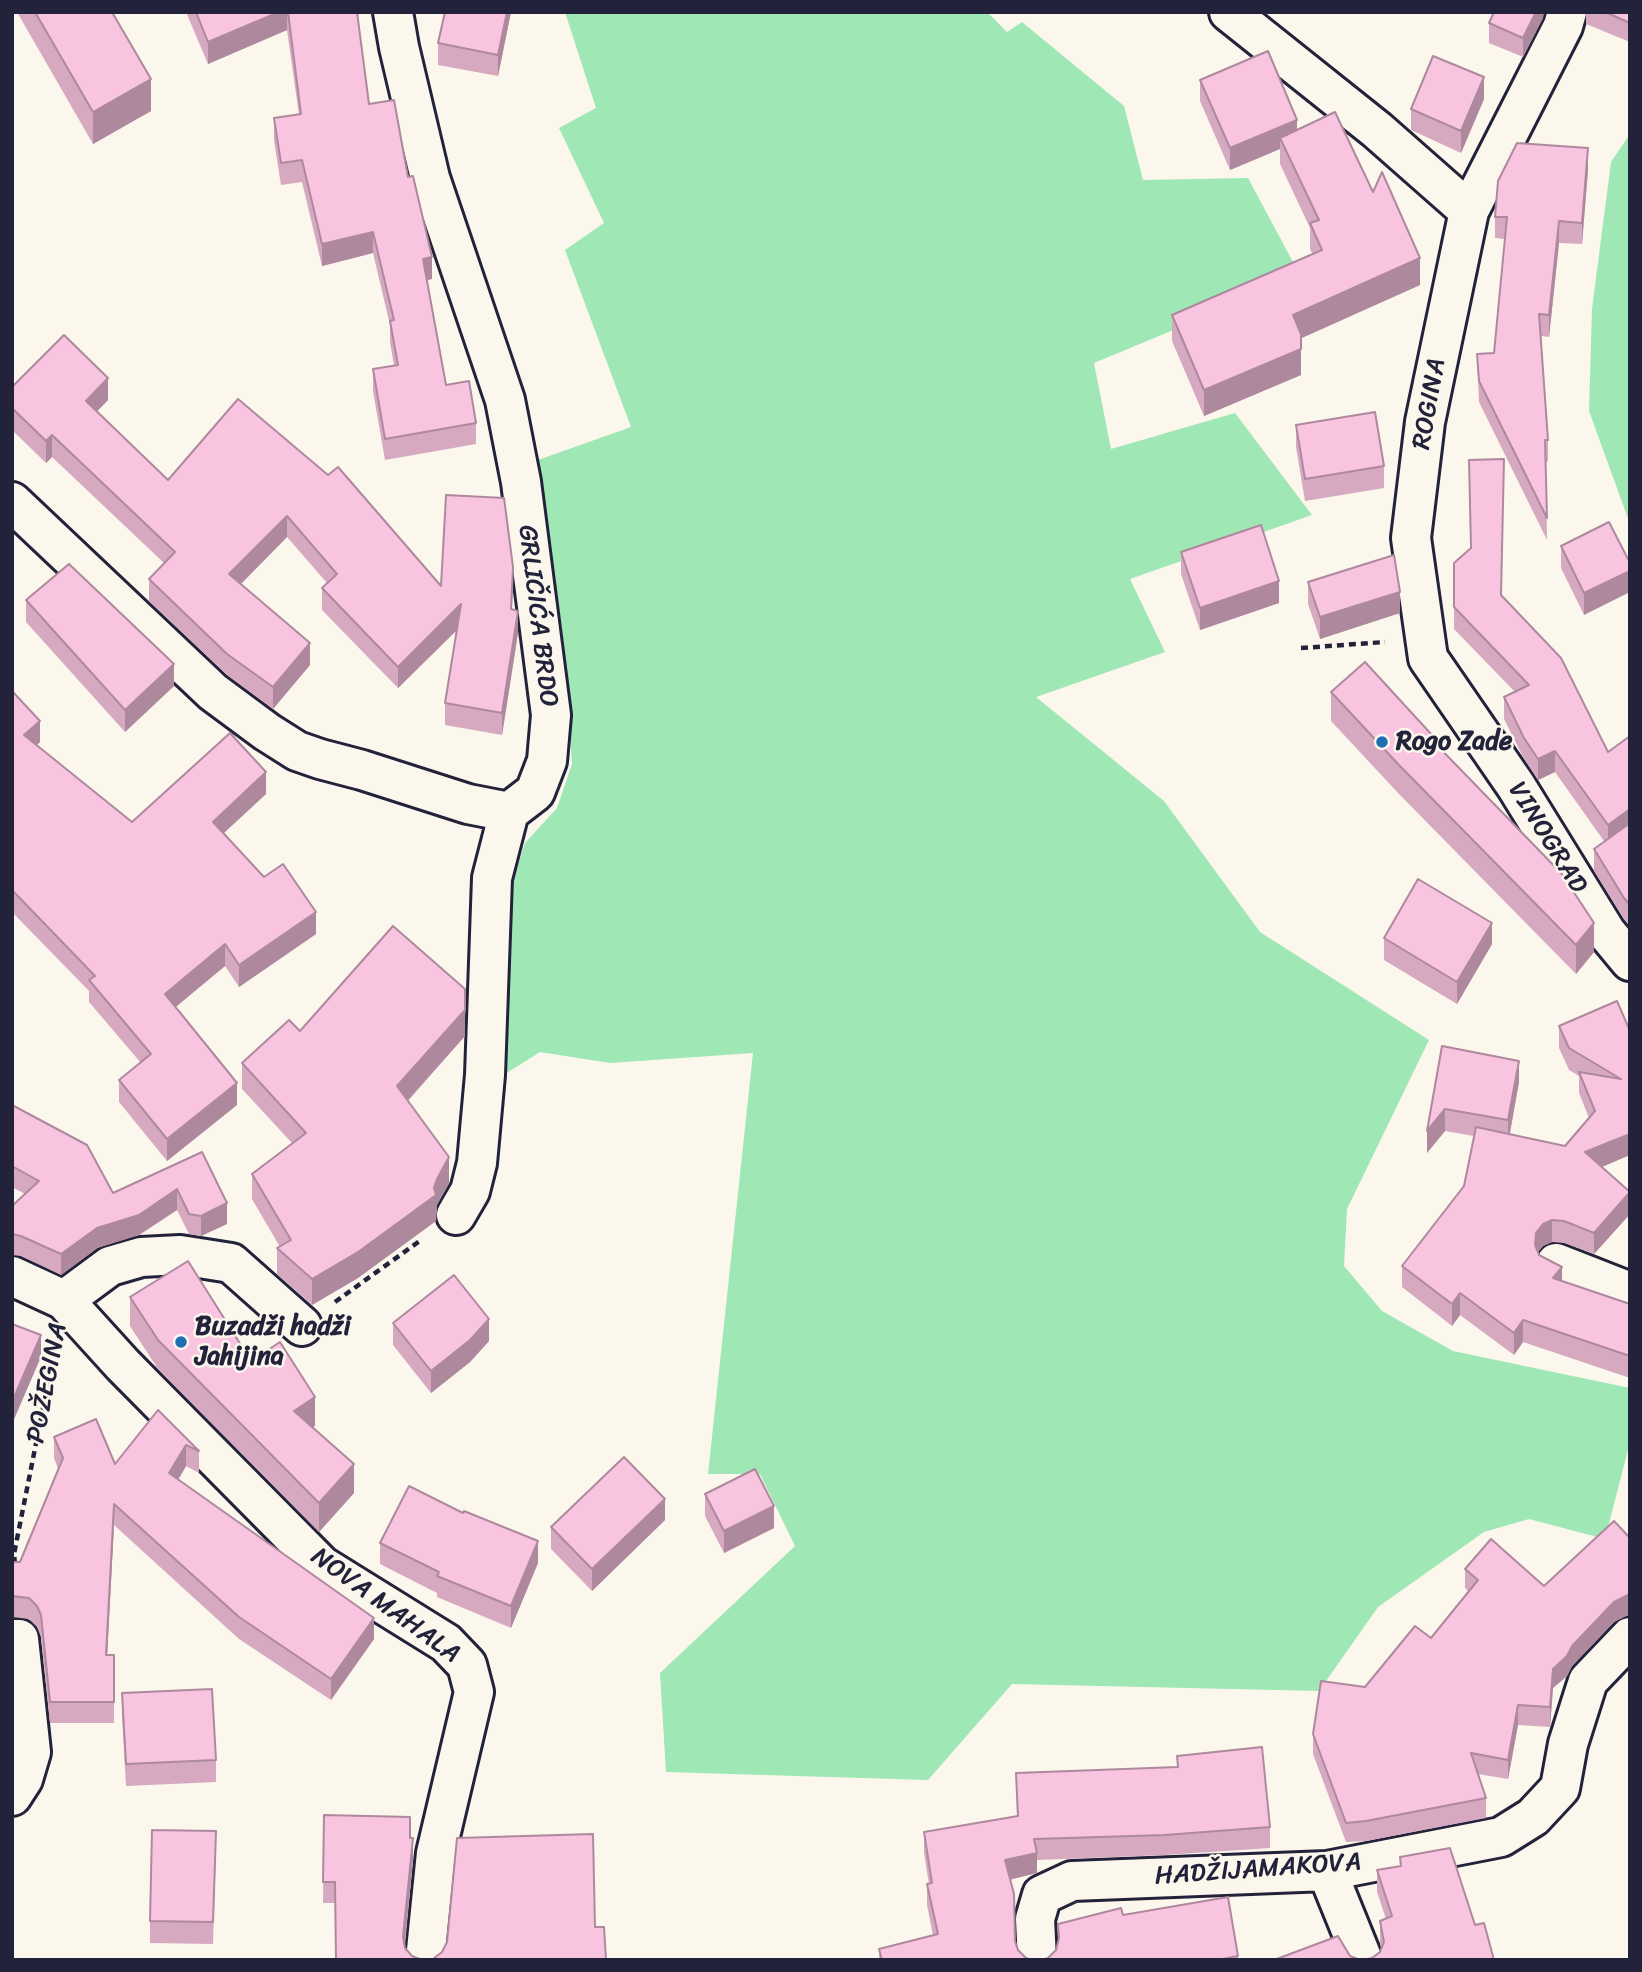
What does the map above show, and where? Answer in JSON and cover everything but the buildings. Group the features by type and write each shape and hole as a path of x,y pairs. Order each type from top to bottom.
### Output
{"street":[{"name":"GRLIČIĆA BRDO","path":"393,12 430,178 505,400 521,482 551,715 547,761 535,792 509,812"},
{"path":"1229,12 1377,130 1469,211"},
{"name":"ROGINA","path":"1420,600 1411,538 1425,422 1469,211 1563,26 1567,12"},
{"path":"12,502 213,692 267,733 297,751 320,760 362,770 468,804 509,812 492,878 485,1076 477,1163 470,1191 456,1215"},
{"name":"VINOGRAD","path":"1420,600 1428,658 1516,786 1606,932 1630,961"},
{"path":"12,1276 64,1300 110,1266 141,1257 180,1255 231,1263 302,1326"},
{"path":"1556,1263 1630,1292"},
{"name":"NOVA MAHALA","path":"64,1300 123,1365 322,1566 446,1643 467,1665 474,1692 436,1853 425,1960"},
{"name":"HADŽIJAMAKOVA","path":"1037,1960 1035,1919 1042,1895 1072,1881 1327,1871 1501,1837 1533,1817 1560,1788 1568,1744 1588,1681 1630,1637"},
{"path":"12,1796 23,1779 31,1752 16,1639"},
{"path":"1327,1871 1363,1960"}],"path":[{"path":"1301,648 1388,642 1428,658"},
{"name":"POŽEGINA","path":"15,1566 14,1554 64,1300"}],"green space":[{"path":"565,12 987,12 1007,32 1022,22 1124,106 1143,180 1248,178 1301,277 1094,363 1111,449 1235,413 1312,515 1130,579 1165,652 1036,697 1164,801 1260,932 1429,1040 1347,1209 1344,1266 1382,1311 1453,1351 1630,1388 1630,1442 1605,1539 1529,1519 1484,1532 1378,1607 1319,1691 1012,1684 928,1780 666,1772 660,1673 795,1546 760,1474 708,1474 753,1053 610,1063 540,1052 505,1074 505,907 525,843 557,808 572,764 564,645 538,460 631,427 565,250 604,223 559,128 596,108"},
{"path":"1630,134 1630,524 1589,411 1592,309 1611,162"}],"place":[{"name":"Rogo Zade","path":"1382,742"},
{"name":"Buzadži hadži Jahijina","path":"181,1342"}]}
